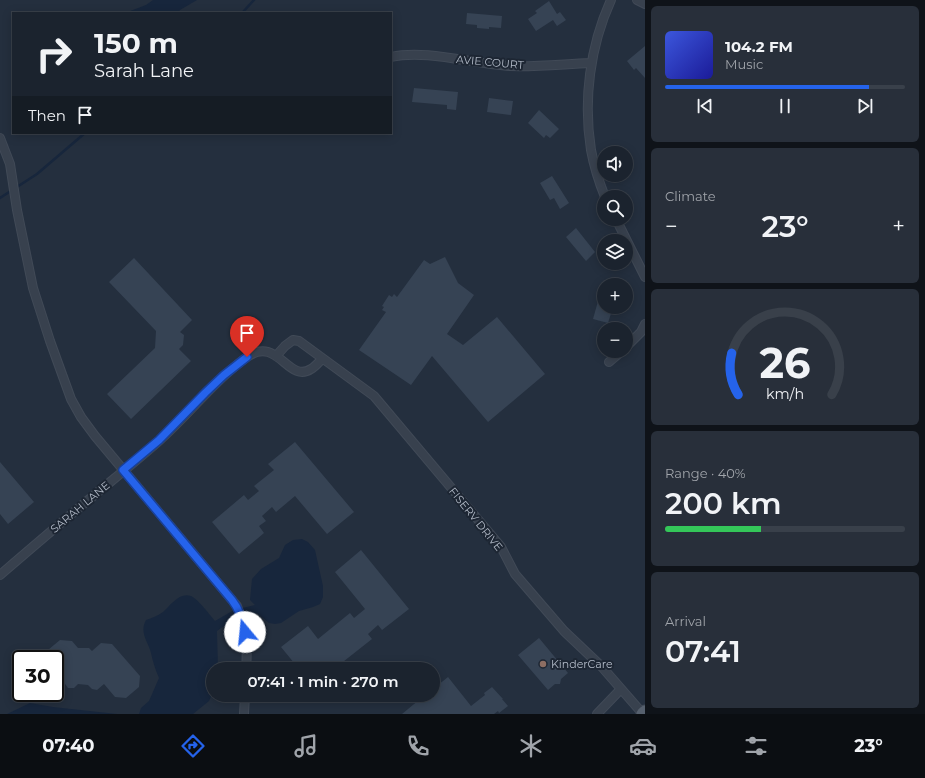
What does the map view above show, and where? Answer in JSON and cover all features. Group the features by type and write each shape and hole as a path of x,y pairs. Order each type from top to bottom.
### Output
{"street":[{"path":"602,190 595,169 589,134 588,100 590,63 611,0"},
{"path":"637,0 645,4"},
{"name":"AVIE COURT","path":"392,57 404,54 420,54 510,66 590,63"},
{"path":"0,138 10,164 17,210 33,288 67,389 81,417 236,606 244,624 247,641 246,662"},
{"path":"620,226 645,277"},
{"path":"633,340 641,332 645,324"},
{"name":"FISERV DRIVE","path":"276,356 293,340 299,341 374,396 500,547 516,574 564,632 602,667 644,713"},
{"name":"SARAH LANE","path":"0,574 159,440 224,375 255,352 266,351 276,356"},
{"path":"276,356 298,372 305,372 312,369 322,359"},
{"path":"609,362 614,358"},
{"path":"597,714 621,689"},
{"path":"244,714 245,702"}],"water":[{"path":"153,0 197,0 179,12 128,12 146,5"},
{"path":"302,539 308,542 315,550 323,586 323,597 320,604 299,611 281,623 269,623 257,613 221,628 217,631 218,662 206,662 206,702 208,702 193,714 139,714 141,708 149,701 159,678 143,629 146,620 163,612 175,600 187,595 197,600 215,621 234,610 255,605 250,600 252,579 261,569 279,558 285,545 293,540"},
{"path":"30,703 53,707 117,714 7,714"}],"building":[{"path":"549,1 557,14 560,12 566,20 557,26 553,20 536,31 528,19 537,13 535,11"},
{"path":"467,13 502,16 501,28 477,28 477,25 466,24"},
{"path":"645,46 645,78 636,68 634,70 627,61"},
{"path":"414,88 458,92 456,110 447,109 447,105 412,102"},
{"path":"489,98 513,101 511,115 487,112"},
{"path":"539,110 559,129 550,138 546,135 544,138 528,123"},
{"path":"552,176 569,203 560,209 554,198 550,200 540,183"},
{"path":"576,228 595,252 586,261 566,237"},
{"path":"445,257 458,283 474,295 447,334 463,345 497,317 545,374 488,422 432,356 411,385 359,350 386,312 382,310 384,307 382,306 389,295 392,297 394,294 397,297 424,260 430,264"},
{"path":"134,258 192,320 180,332 184,335 183,345 179,349 191,361 131,419 107,394 155,348 156,331 109,282"},
{"path":"597,305 597,314 611,314 608,322 593,319"},
{"path":"295,442 354,512 327,534 295,496 276,512 272,507 262,516 266,521 259,526 264,533 239,554 212,522 244,495 248,500 259,491 254,486 274,470 268,464"},
{"path":"0,462 34,502 8,524 0,514"},
{"path":"361,550 409,609 382,630 378,625 368,634 372,639 343,662 293,662 281,647 308,626 318,639 350,613 354,618 365,609 335,572"},
{"name":"KinderCare","path":"539,638 568,673 561,679 560,684 555,684 548,690 518,655"},
{"path":"60,640 72,641 78,648 89,648 92,651 101,643 112,644 140,676 139,687 126,698 115,697 104,684 97,690 92,689 88,685 78,684 74,688 68,688 64,682 64,650 48,650"},
{"path":"448,677 471,706 485,695 484,693 492,687 508,706 499,713 498,711 494,714 402,714 417,702 440,702 440,683"}],"waterway":[{"path":"243,12 254,0"},
{"path":"0,198 37,174 84,134"}],"place":[{"name":"KinderCare","path":"543,664"}],"route":[{"path":"245,632 244,624 232,600 123,470 159,440 224,375 247,357"}]}
